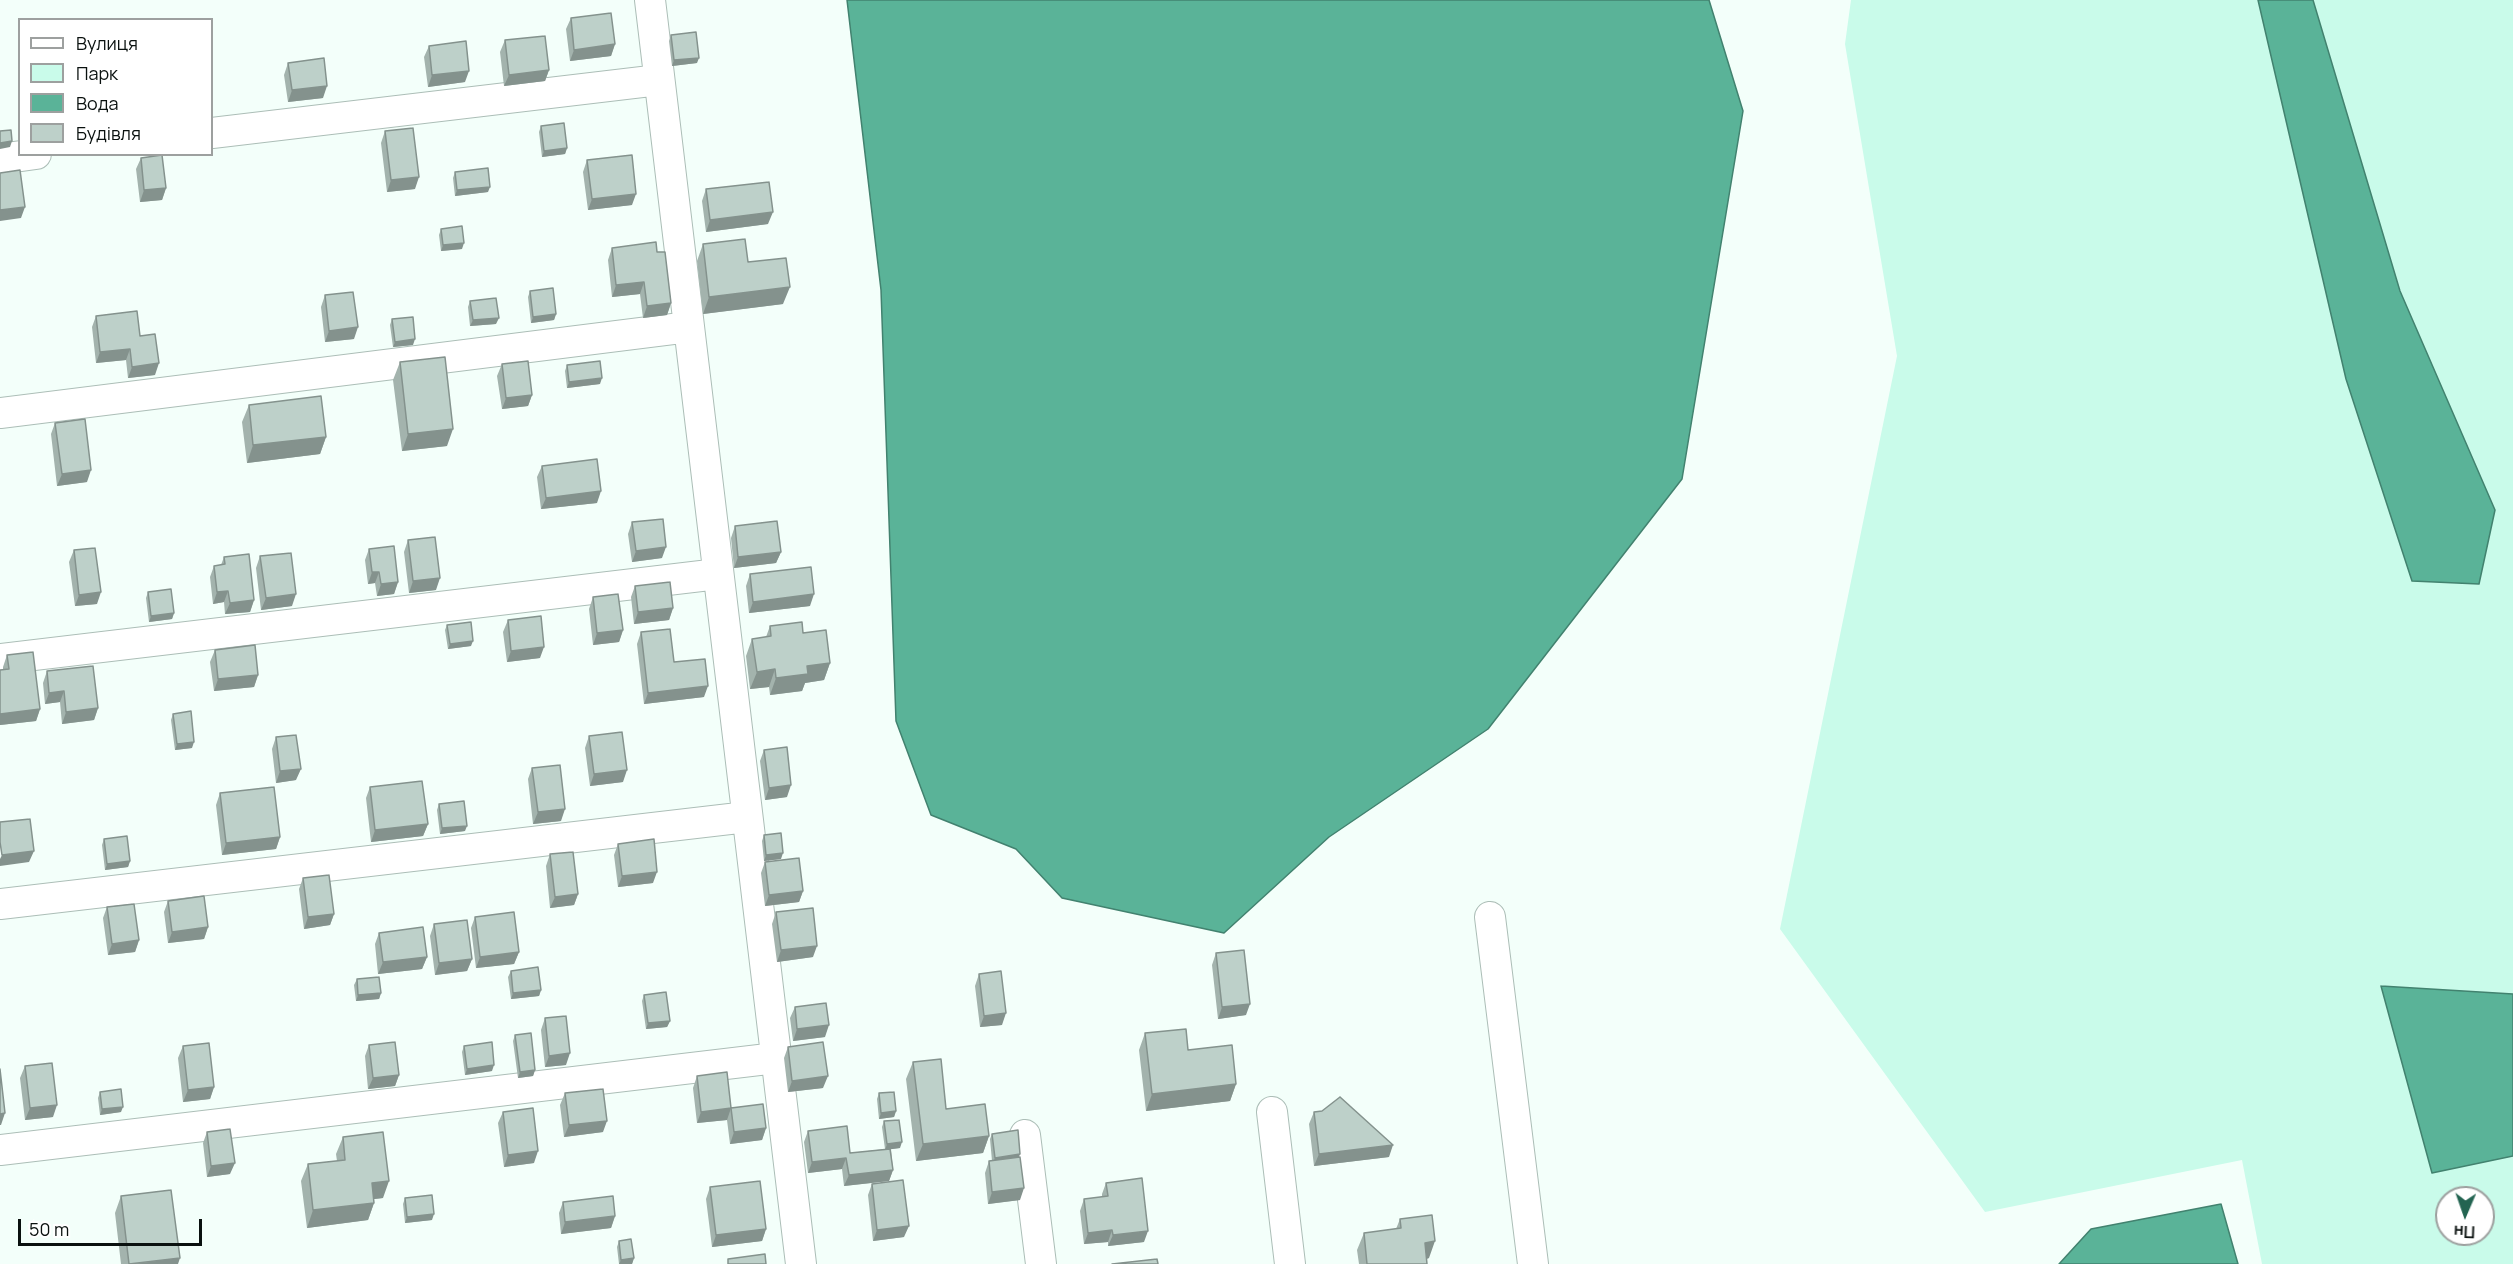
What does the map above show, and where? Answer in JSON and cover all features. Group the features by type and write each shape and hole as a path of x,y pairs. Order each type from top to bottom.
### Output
{"street":[{"path":"650,0 801,1264"},
{"path":"213,134 659,80"},
{"path":"0,159 22,156"},
{"path":"0,413 689,327"},
{"path":"0,659 718,574"},
{"path":"0,904 747,817"},
{"path":"1490,917 1533,1264"},
{"path":"0,1150 776,1058"},
{"path":"1272,1112 1290,1264"},
{"path":"1025,1135 1041,1264"}],"green space":[{"path":"1851,0 2513,0 2513,1264 2262,1264 2242,1160 1985,1212 1780,929 1897,356 1845,44"}],"water":[{"path":"847,0 1709,0 1743,111 1682,479 1488,729 1329,837 1224,933 1062,898 1016,849 931,815 896,721 881,290"},
{"path":"2258,0 2313,0 2400,291 2495,510 2479,584 2412,581 2346,379"},
{"path":"2381,986 2513,994 2513,1156 2432,1173"},
{"path":"2221,1204 2238,1264 2059,1264 2091,1229"}],"building":[{"path":"611,13 615,44 574,50 571,18"},
{"path":"696,32 699,58 674,60 671,35"},
{"path":"545,36 549,70 509,75 505,40"},
{"path":"466,41 469,71 432,75 429,46"},
{"path":"324,58 327,86 292,90 288,63"},
{"path":"564,123 567,148 544,151 541,126"},
{"path":"413,128 419,177 391,180 385,131"},
{"path":"11,130 12,141 0,143 0,131"},
{"path":"632,155 636,194 592,199 587,160"},
{"path":"162,156 166,188 144,190 141,158"},
{"path":"488,168 490,187 457,190 455,172"},
{"path":"20,170 25,207 0,210 0,173"},
{"path":"769,182 773,212 710,220 706,189"},
{"path":"462,226 464,243 443,245 441,229"},
{"path":"745,239 748,262 786,258 790,287 709,297 703,244"},
{"path":"656,242 657,252 665,252 671,303 647,306 644,282 616,285 612,248"},
{"path":"553,288 556,314 533,317 530,291"},
{"path":"353,292 358,327 329,331 325,295"},
{"path":"496,298 499,318 473,320 470,301"},
{"path":"137,311 140,336 155,334 159,363 132,367 130,349 100,352 96,316"},
{"path":"413,317 415,339 395,342 392,319"},
{"path":"445,357 453,429 408,434 400,362"},
{"path":"528,361 532,395 506,398 502,364"},
{"path":"600,361 602,378 569,382 567,365"},
{"path":"321,396 326,437 253,445 249,405"},
{"path":"85,419 91,470 62,474 55,423"},
{"path":"597,459 601,491 546,498 542,466"},
{"path":"663,519 666,547 636,551 632,522"},
{"path":"777,521 781,552 738,557 735,526"},
{"path":"435,537 440,578 413,581 408,540"},
{"path":"394,546 398,582 381,584 379,572 372,572 369,549"},
{"path":"95,548 101,592 79,595 74,550"},
{"path":"291,553 296,594 266,598 260,556"},
{"path":"249,554 254,600 230,603 228,591 217,592 214,566 225,564 224,557"},
{"path":"811,567 814,594 753,602 750,574"},
{"path":"670,582 673,608 638,612 635,586"},
{"path":"171,589 174,613 151,616 148,592"},
{"path":"618,594 623,630 597,633 593,597"},
{"path":"541,616 544,647 511,651 508,620"},
{"path":"471,622 473,641 450,644 447,625"},
{"path":"802,622 803,633 826,630 830,663 807,666 808,674 776,678 775,669 757,672 752,639 771,636 770,626"},
{"path":"670,629 674,662 705,659 708,686 648,693 641,632"},
{"path":"255,645 258,675 218,679 215,650"},
{"path":"33,652 40,709 0,714 0,670 9,669 7,655"},
{"path":"93,666 98,708 66,712 64,691 49,693 47,671"},
{"path":"191,711 194,742 177,744 173,714"},
{"path":"622,732 627,770 594,774 589,736"},
{"path":"296,735 301,769 280,771 276,737"},
{"path":"787,747 791,785 769,788 764,750"},
{"path":"560,765 565,809 538,812 532,768"},
{"path":"422,781 428,824 375,830 370,787"},
{"path":"274,787 280,837 226,843 220,793"},
{"path":"464,801 467,826 442,828 439,804"},
{"path":"30,819 34,851 2,855 0,822"},
{"path":"781,833 783,853 766,855 764,835"},
{"path":"127,836 130,861 107,864 104,839"},
{"path":"654,839 657,872 622,876 618,844"},
{"path":"573,852 578,894 555,897 550,854"},
{"path":"799,858 803,891 769,895 765,862"},
{"path":"329,875 334,914 308,917 303,878"},
{"path":"204,896 208,927 172,932 168,901"},
{"path":"134,904 139,940 112,944 107,907"},
{"path":"813,908 817,946 781,950 776,912"},
{"path":"514,912 519,952 480,957 475,917"},
{"path":"467,920 472,959 439,963 434,924"},
{"path":"423,927 427,957 383,962 379,933"},
{"path":"1244,950 1250,1004 1222,1007 1216,953"},
{"path":"538,967 541,990 513,993 511,971"},
{"path":"1001,971 1006,1013 984,1016 979,974"},
{"path":"379,977 381,993 358,995 357,979"},
{"path":"666,992 670,1021 648,1023 644,995"},
{"path":"826,1003 829,1025 797,1029 795,1007"},
{"path":"566,1016 570,1053 549,1056 545,1018"},
{"path":"1186,1029 1188,1050 1232,1045 1236,1084 1152,1094 1145,1033"},
{"path":"531,1033 535,1070 520,1072 515,1035"},
{"path":"395,1042 399,1075 373,1078 369,1045"},
{"path":"492,1042 494,1065 467,1069 464,1046"},
{"path":"823,1042 828,1076 792,1081 788,1047"},
{"path":"209,1043 214,1087 188,1090 183,1046"},
{"path":"941,1059 946,1109 985,1104 989,1136 923,1144 913,1062"},
{"path":"52,1063 57,1105 30,1108 25,1066"},
{"path":"0,1069 5,1113 0,1114"},
{"path":"727,1072 731,1108 701,1112 697,1076"},
{"path":"121,1089 123,1107 102,1109 100,1092"},
{"path":"603,1089 607,1121 569,1125 565,1093"},
{"path":"894,1092 896,1111 881,1113 879,1093"},
{"path":"1340,1097 1393,1145 1319,1154 1314,1112 1322,1111"},
{"path":"763,1104 766,1128 734,1132 731,1108"},
{"path":"533,1108 538,1151 508,1155 503,1112"},
{"path":"899,1120 902,1142 887,1144 884,1121"},
{"path":"847,1126 850,1153 890,1149 893,1170 849,1175 846,1158 812,1162 808,1131"},
{"path":"230,1129 235,1163 211,1166 207,1132"},
{"path":"1018,1130 1020,1154 995,1158 992,1134"},
{"path":"383,1132 389,1181 372,1183 374,1203 313,1210 308,1164 345,1160 343,1137"},
{"path":"1020,1157 1024,1188 992,1192 989,1161"},
{"path":"1142,1178 1148,1231 1113,1235 1112,1230 1088,1233 1084,1199 1108,1196 1106,1183"},
{"path":"903,1180 909,1226 877,1230 872,1184"},
{"path":"760,1181 766,1229 716,1235 710,1187"},
{"path":"171,1190 180,1258 129,1264 121,1196"},
{"path":"432,1195 434,1214 407,1217 405,1198"},
{"path":"613,1196 615,1216 565,1222 563,1202"},
{"path":"1432,1215 1435,1241 1425,1243 1427,1264 1367,1264 1364,1233 1401,1228 1400,1219"},
{"path":"631,1239 634,1258 621,1260 619,1241"},
{"path":"765,1254 766,1264 728,1264 728,1259"},
{"path":"1157,1259 1158,1264 1112,1264"}]}
